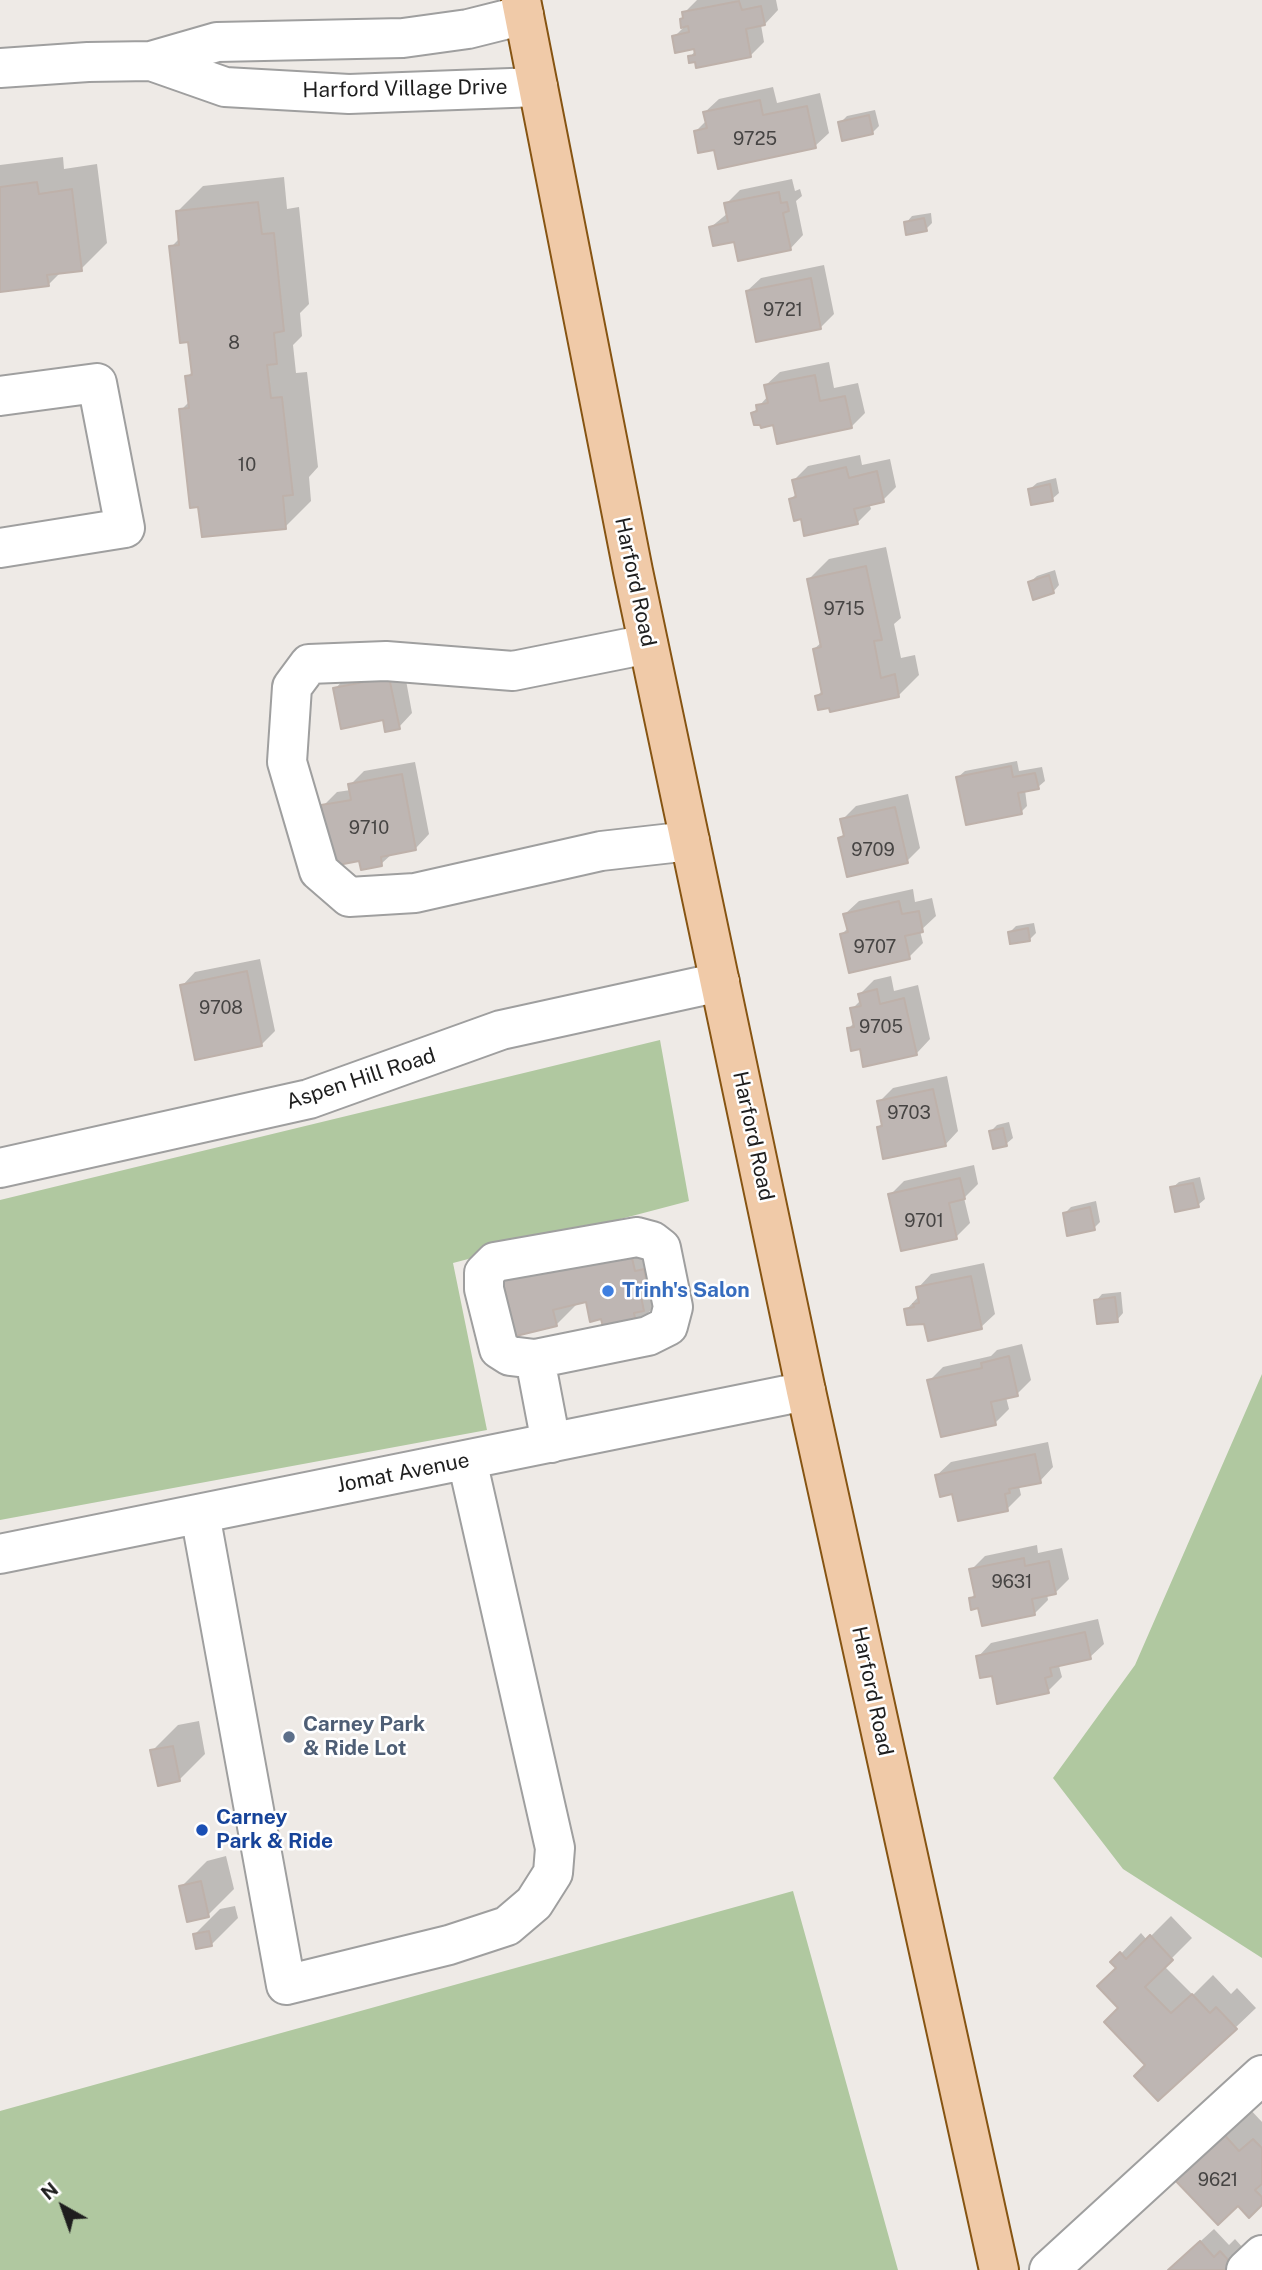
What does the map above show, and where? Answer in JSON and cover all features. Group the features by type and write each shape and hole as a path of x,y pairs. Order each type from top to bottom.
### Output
{"main road":[{"name":"Harford Road","path":"522,7 648,644 806,1391 999,2270"}],"street":[{"name":"Harford Village Drive","path":"0,68 151,61 217,42 403,38 468,29 522,7"},
{"name":"Harford Village Drive","path":"151,61 225,87 349,94 538,88"},
{"path":"0,396 97,383 125,528 0,548"},
{"path":"648,644 513,671 386,662 309,664 292,687 287,762 318,871 349,897 415,893 601,851 690,841"},
{"name":"Aspen Hill Road","path":"0,1168 309,1099 501,1030 720,982"},
{"path":"637,1237 652,1241 661,1248 673,1307 668,1326 648,1336 535,1359 510,1356 499,1349 484,1289 484,1273 495,1262 637,1237"},
{"path":"535,1359 551,1443"},
{"name":"Jomat Avenue","path":"0,1555 806,1391"},
{"path":"200,1514 286,1985 449,1945 507,1926 534,1903 553,1873 555,1848 467,1460"},
{"path":"1049,2270 1262,2075"},
{"path":"1246,2270 1262,2255"}],"green space":[{"path":"660,1040 689,1201 453,1263 487,1430 0,1520 0,1200"},
{"path":"1262,1374 1262,1958 1123,1869 1053,1778 1135,1665"},
{"path":"793,1891 898,2270 0,2270 0,2111"}],"building":[{"path":"739,1 742,10 761,6 765,25 746,29 751,57 696,68 695,62 689,63 688,56 695,55 694,49 675,53 672,36 689,32 688,26 681,28 682,12"},
{"path":"760,100 763,115 807,106 816,148 718,169 714,150 698,153 694,131 707,128 703,112"},
{"path":"869,115 873,134 842,141 838,122"},
{"path":"37,182 39,194 72,189 82,271 47,275 49,286 0,292 0,187"},
{"path":"779,192 781,203 787,202 789,211 783,213 791,250 738,261 734,242 713,246 709,227 728,222 724,203"},
{"path":"258,202 262,234 274,233 284,331 274,333 277,364 267,365 271,398 282,397 293,495 283,496 286,529 202,537 198,507 190,508 179,409 189,408 185,376 192,375 188,342 180,343 169,246 179,245 176,211"},
{"path":"924,218 927,231 906,235 904,222"},
{"path":"811,278 821,329 756,342 746,291"},
{"path":"815,375 820,401 845,396 852,428 777,444 773,425 761,428 760,425 754,425 751,413 757,411 756,405 768,403 764,385"},
{"path":"846,467 849,478 877,471 884,502 854,509 858,524 804,536 801,519 794,521 789,499 796,497 792,480"},
{"path":"1050,484 1053,501 1031,505 1028,489"},
{"path":"866,566 882,640 874,641 881,678 895,674 899,697 830,712 829,708 818,710 815,696 822,694 813,649 821,647 807,579"},
{"path":"1049,575 1054,593 1033,600 1028,582"},
{"path":"389,677 400,729 385,732 383,720 341,729 333,688"},
{"path":"1011,766 1013,777 1035,773 1039,789 1018,793 1022,814 966,825 956,777"},
{"path":"402,774 416,850 381,857 382,866 361,870 359,861 333,866 321,805 351,800 348,784"},
{"path":"895,807 908,863 847,877 838,838 844,836 840,819"},
{"path":"899,901 902,914 919,911 923,932 905,936 910,959 849,973 840,934 848,932 843,914"},
{"path":"1028,928 1030,941 1010,944 1008,932"},
{"path":"247,971 262,1046 195,1060 180,985"},
{"path":"877,989 880,1004 904,998 917,1055 863,1067 860,1049 851,1051 847,1028 854,1027 850,1008 861,1006 858,994"},
{"path":"933,1089 946,1146 883,1159 877,1127 882,1126 877,1101"},
{"path":"1003,1128 1007,1146 993,1149 989,1131"},
{"path":"960,1178 965,1199 949,1203 957,1239 901,1251 888,1194"},
{"path":"1193,1183 1199,1207 1175,1212 1170,1187"},
{"path":"1090,1207 1095,1230 1067,1236 1063,1213"},
{"path":"631,1253 635,1271 644,1269 648,1289 640,1291 644,1311 634,1313 637,1327 605,1335 601,1319 590,1322 586,1302 553,1310 557,1326 516,1336 501,1274 545,1264 547,1273"},
{"path":"971,1276 982,1329 928,1341 924,1324 907,1325 904,1309 919,1303 916,1287"},
{"path":"1115,1297 1118,1322 1097,1324 1094,1300"},
{"path":"1009,1356 1018,1396 991,1402 996,1425 941,1437 927,1380 982,1368 981,1363"},
{"path":"1035,1454 1041,1483 1009,1489 1010,1493 1005,1494 1008,1511 958,1521 952,1494 940,1497 935,1475"},
{"path":"1024,1558 1025,1566 1049,1561 1056,1594 1032,1599 1035,1615 982,1626 978,1608 971,1610 969,1598 975,1597 969,1569"},
{"path":"1085,1632 1091,1659 1050,1668 1052,1676 1045,1678 1049,1693 997,1704 992,1676 980,1678 976,1656"},
{"path":"173,1746 180,1781 158,1786 150,1750"},
{"path":"201,1881 209,1917 187,1922 179,1886"},
{"path":"209,1931 212,1946 196,1949 193,1934"},
{"path":"1150,1935 1173,1960 1145,1987 1171,2013 1192,1994 1210,2013 1216,2007 1237,2029 1158,2101 1134,2076 1145,2065 1104,2022 1118,2008 1097,1986 1116,1968 1110,1962 1120,1952 1126,1959"},
{"path":"1220,2130 1239,2151 1253,2139 1262,2148 1262,2184 1255,2190 1262,2197 1262,2205 1249,2218 1238,2206 1218,2225 1171,2176"},
{"path":"1200,2241 1214,2257 1220,2251 1231,2263 1225,2270 1168,2270"}],"place":[{"name":"Trinh's Salon","path":"608,1291"},
{"name":"Carney Park & Ride Lot","path":"289,1737"},
{"name":"Carney Park & Ride","path":"202,1830"}]}
